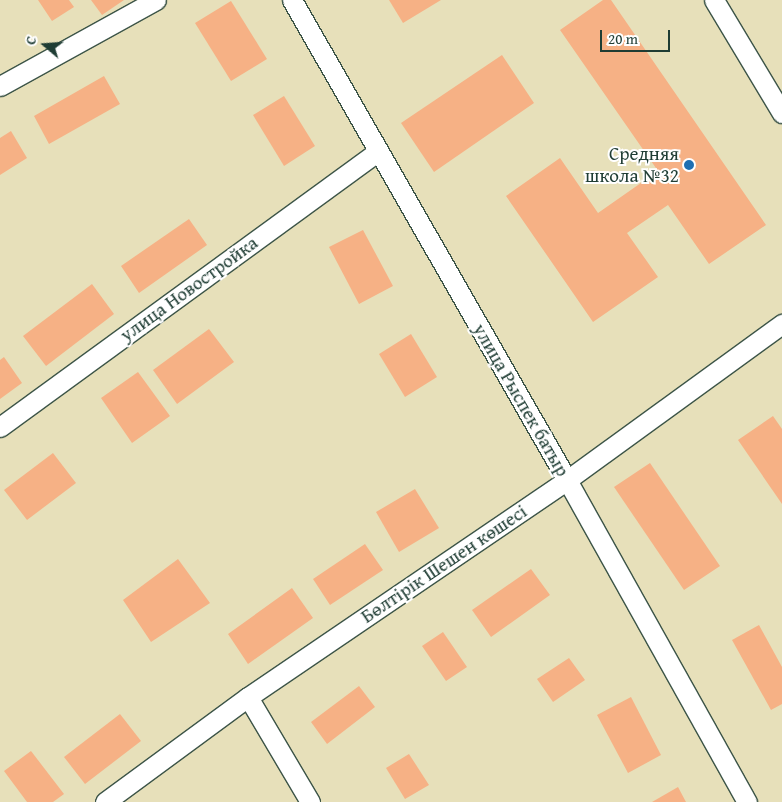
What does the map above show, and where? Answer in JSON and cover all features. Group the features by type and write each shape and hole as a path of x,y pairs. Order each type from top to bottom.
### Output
{"street":[{"path":"0,86 156,0"},
{"name":"улица Рыспек батыр","path":"292,0 567,480 747,802"},
{"path":"714,0 782,113"},
{"name":"улица Новостройка","path":"0,427 378,151"},
{"name":"Бөлтірік Шешен көшесі","path":"105,802 248,696 567,480 782,324"},
{"path":"248,696 310,802"}],"building":[{"path":"38,0 69,0 74,7 52,21"},
{"path":"91,0 124,0 102,15"},
{"path":"389,0 441,0 403,23"},
{"name":"Средняя школа №32","path":"603,0 611,0 766,225 709,264 668,205 627,233 658,277 593,322 506,196 560,158 598,213 658,171 560,30"},
{"path":"231,1 267,59 231,81 195,23"},
{"path":"502,55 534,103 434,172 401,123"},
{"path":"104,76 120,104 49,144 34,116"},
{"path":"284,96 315,146 284,166 253,115"},
{"path":"11,131 27,158 0,175 0,138"},
{"path":"189,219 207,245 139,293 121,266"},
{"path":"363,230 393,286 359,304 329,247"},
{"path":"92,284 114,314 46,366 23,336"},
{"path":"209,329 234,362 177,404 153,370"},
{"path":"411,334 437,377 405,397 379,354"},
{"path":"4,357 22,383 0,399 0,360"},
{"path":"138,372 170,416 132,443 101,398"},
{"path":"773,416 782,429 782,504 738,440"},
{"path":"53,453 76,483 27,520 4,490"},
{"path":"650,463 720,566 684,590 614,487"},
{"path":"415,489 439,528 399,552 376,512"},
{"path":"365,544 383,570 330,605 313,579"},
{"path":"178,559 210,603 151,642 123,600"},
{"path":"531,569 550,595 491,637 472,610"},
{"path":"292,588 313,618 248,664 228,634"},
{"path":"759,625 782,667 782,704 771,710 732,640"},
{"path":"443,632 467,667 446,681 422,646"},
{"path":"569,658 585,680 553,702 537,679"},
{"path":"359,686 375,707 327,744 311,722"},
{"path":"631,697 661,755 628,773 597,715"},
{"path":"120,714 141,741 85,784 64,757"},
{"path":"31,751 64,794 53,802 27,802 4,771"},
{"path":"409,754 429,785 405,799 386,768"},
{"path":"678,787 686,802 652,802"}],"place":[{"name":"Средняя школа №32","path":"689,165"}]}
